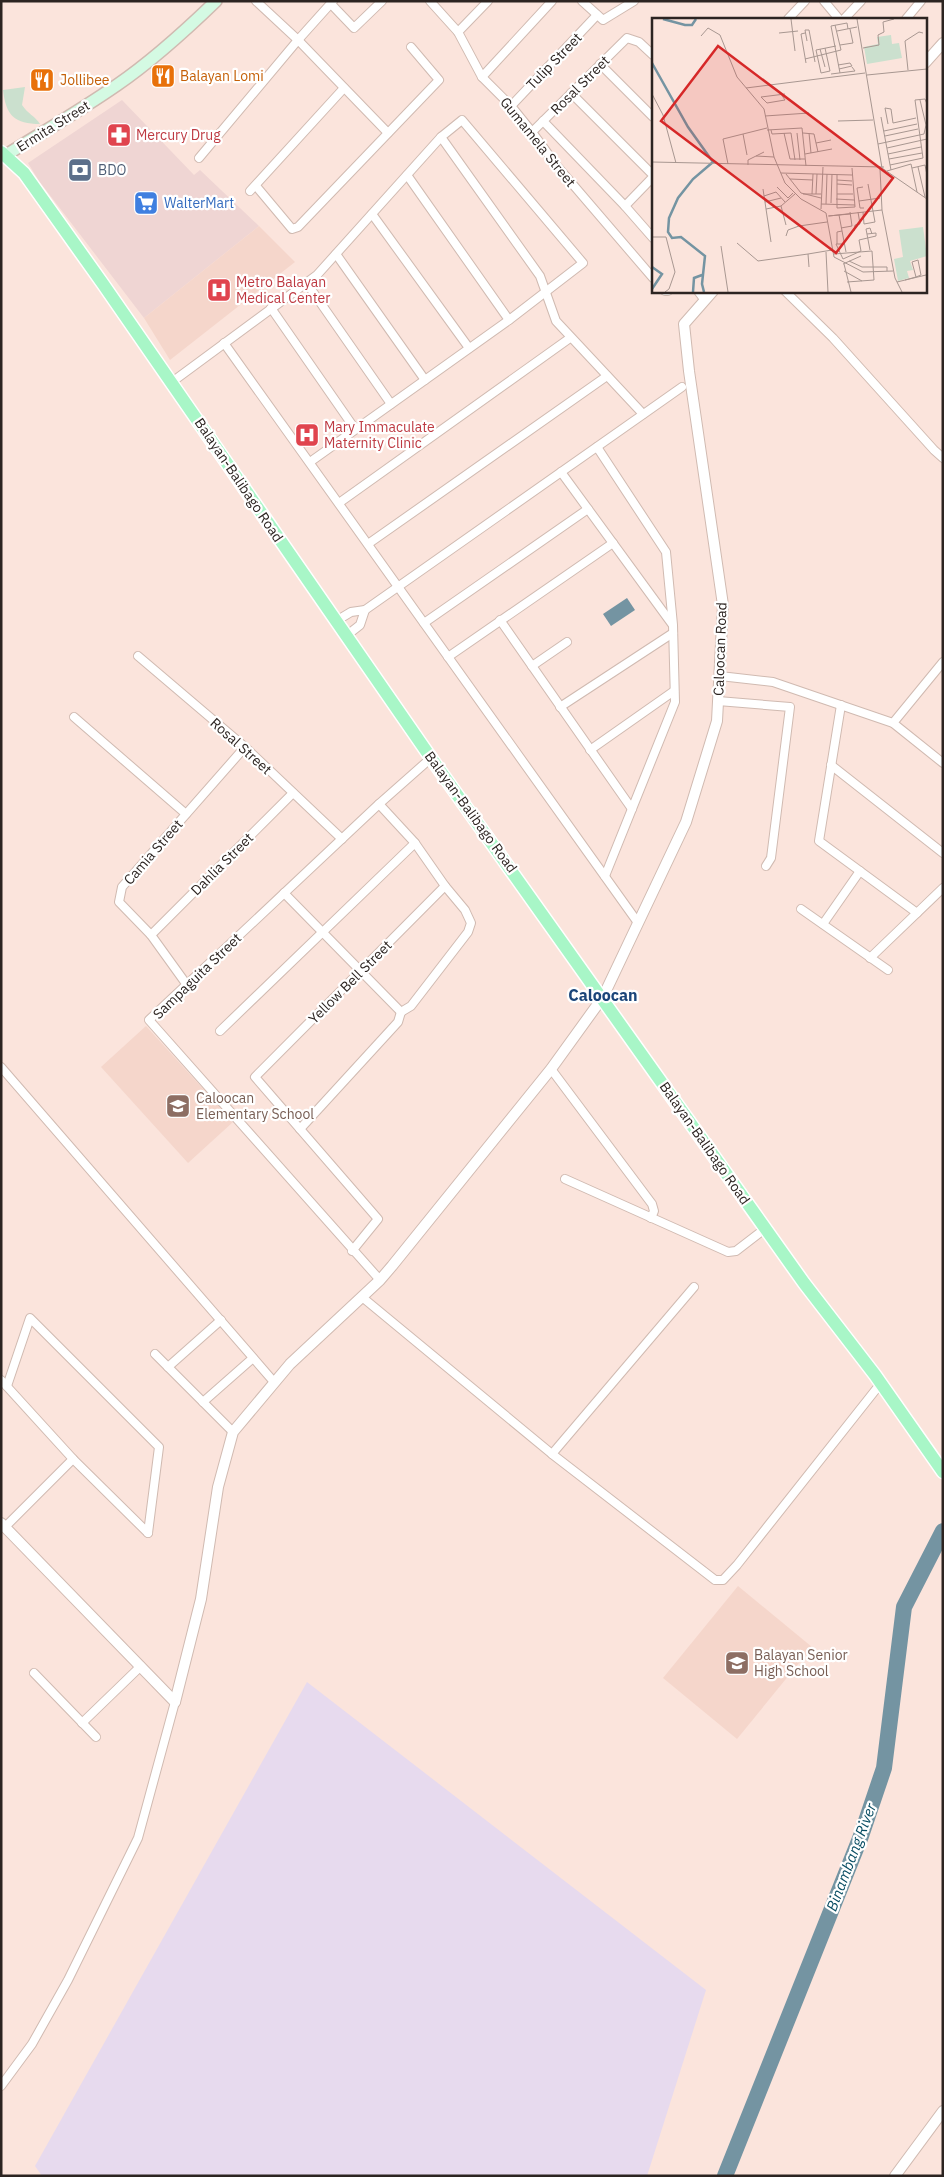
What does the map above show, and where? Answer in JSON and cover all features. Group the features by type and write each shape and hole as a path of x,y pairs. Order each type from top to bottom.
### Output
{"main road":[{"name":"Ermita Street","path":"4,154 118,85 188,28 216,1"},
{"name":"Balayan-Balibago Road","path":"4,154 24,173 172,382 431,758 766,1228 881,1383 943,1472"}],"street":[{"path":"256,1 298,40 388,133"},
{"path":"199,158 332,2 354,28 382,1"},
{"name":"Gumamela Street","path":"430,1 458,32 482,77 510,106 557,166 652,277"},
{"path":"458,32 488,1"},
{"path":"482,77 552,1"},
{"path":"582,1 602,20 634,1"},
{"path":"789,18 805,1"},
{"path":"824,1 839,18"},
{"path":"845,18 861,1"},
{"path":"907,18 921,1"},
{"name":"Tulip Street","path":"510,106 597,15"},
{"name":"Rosal Street","path":"532,132 627,38 639,42 652,54"},
{"path":"926,62 942,46"},
{"path":"344,88 253,189 292,229 298,228 439,80 410,47"},
{"path":"600,64 652,116"},
{"path":"572,93 652,175"},
{"path":"172,382 317,275 441,137 462,120 583,263 508,320 310,462"},
{"path":"543,121 652,237"},
{"path":"441,137 540,276 556,321 643,414"},
{"path":"407,175 508,320"},
{"path":"625,206 652,177"},
{"path":"372,214 469,348"},
{"path":"336,254 425,380"},
{"path":"306,282 391,404"},
{"path":"786,292 833,338 943,458"},
{"name":"Caloocan Road","path":"233,1432 290,1364 380,1280 551,1069 602,998 686,822 718,721 724,605 689,371 684,324 701,295"},
{"path":"271,308 355,429"},
{"path":"339,503 570,338"},
{"path":"224,343 636,920"},
{"path":"368,544 607,376"},
{"path":"336,622 350,612 365,610 682,387"},
{"path":"597,447 666,552 673,629 675,702 605,876"},
{"path":"561,472 673,629"},
{"path":"424,623 588,509"},
{"path":"448,657 613,543"},
{"path":"346,636 360,625 365,610"},
{"path":"500,620 632,809"},
{"path":"560,707 673,629"},
{"path":"532,666 568,642"},
{"name":"Rosal Street","path":"138,656 245,747 342,839"},
{"path":"893,723 943,662"},
{"path":"720,676 773,682 893,723 943,763"},
{"path":"590,750 674,691"},
{"path":"718,701 790,707 771,858 766,866"},
{"path":"841,705 819,841 917,913"},
{"path":"74,717 186,814"},
{"name":"Camia Street","path":"187,985 151,935 119,902 122,887 245,747"},
{"name":"Sampaguita Street","path":"380,1280 352,1251 149,1020 379,804 431,758"},
{"path":"831,765 943,853"},
{"name":"Dahlia Street","path":"151,935 293,793"},
{"path":"352,1251 378,1219 300,1129 398,1022 400,1012 410,1006 468,932 471,923 465,910 445,886 415,843 379,804"},
{"path":"220,1031 415,843"},
{"path":"823,924 860,871"},
{"name":"Yellow Bell Street","path":"300,1129 255,1077 445,886"},
{"path":"870,958 943,888"},
{"path":"284,894 400,1012"},
{"path":"801,908 888,970"},
{"path":"1,1068 274,1382"},
{"path":"551,1069 652,1204 654,1211 651,1218"},
{"path":"565,1179 728,1252 736,1251 766,1228"},
{"path":"552,1454 694,1286"},
{"path":"362,1297 552,1454 715,1580 723,1580 881,1383"},
{"path":"1,1380 73,1459 148,1533 159,1447 30,1318 7,1386"},
{"path":"168,1367 221,1320"},
{"path":"1,2086 32,2044 68,1980 138,1838 176,1702 201,1599 218,1487 233,1432 155,1354"},
{"path":"203,1402 253,1358"},
{"path":"73,1459 3,1525 176,1702"},
{"path":"82,1723 141,1666"},
{"path":"34,1673 96,1737"},
{"path":"895,2176 943,2110"}],"shaded area":[{"name":"WalterMart","path":"122,100 194,175 200,170 259,226 144,318 39,181 28,163"},
{"name":"Metro Balayan Medical Center","path":"259,226 295,262 170,360 144,318"},
{"name":"Caloocan Elementary School","path":"146,1026 233,1122 188,1163 101,1067"},
{"name":"Balayan Senior High School","path":"738,1586 812,1647 737,1739 663,1678"},
{"path":"307,1682 706,1990 647,2176 42,2176 35,2166"}],"green space":[{"path":"25,87 22,105 40,124 31,124 18,120 9,112 3,90"}],"water":[{"path":"627,598 635,610 611,626 603,614"}],"waterway":[{"name":"Binambang River","path":"725,2176 861,1836 884,1768 904,1607 943,1531"}],"place":[{"name":"Balayan Lomi","path":"163,76"},
{"name":"Jollibee","path":"42,80"},
{"name":"Mercury Drug","path":"119,135"},
{"name":"BDO","path":"80,170"},
{"name":"WalterMart","path":"146,203"},
{"name":"Metro Balayan Medical Center","path":"219,290"},
{"name":"Mary Immaculate Maternity Clinic","path":"307,435"},
{"name":"Caloocan Elementary School","path":"178,1106"},
{"name":"Balayan Senior High School","path":"737,1663"}],"district":[{"name":"Caloocan","path":"603,995"}]}
